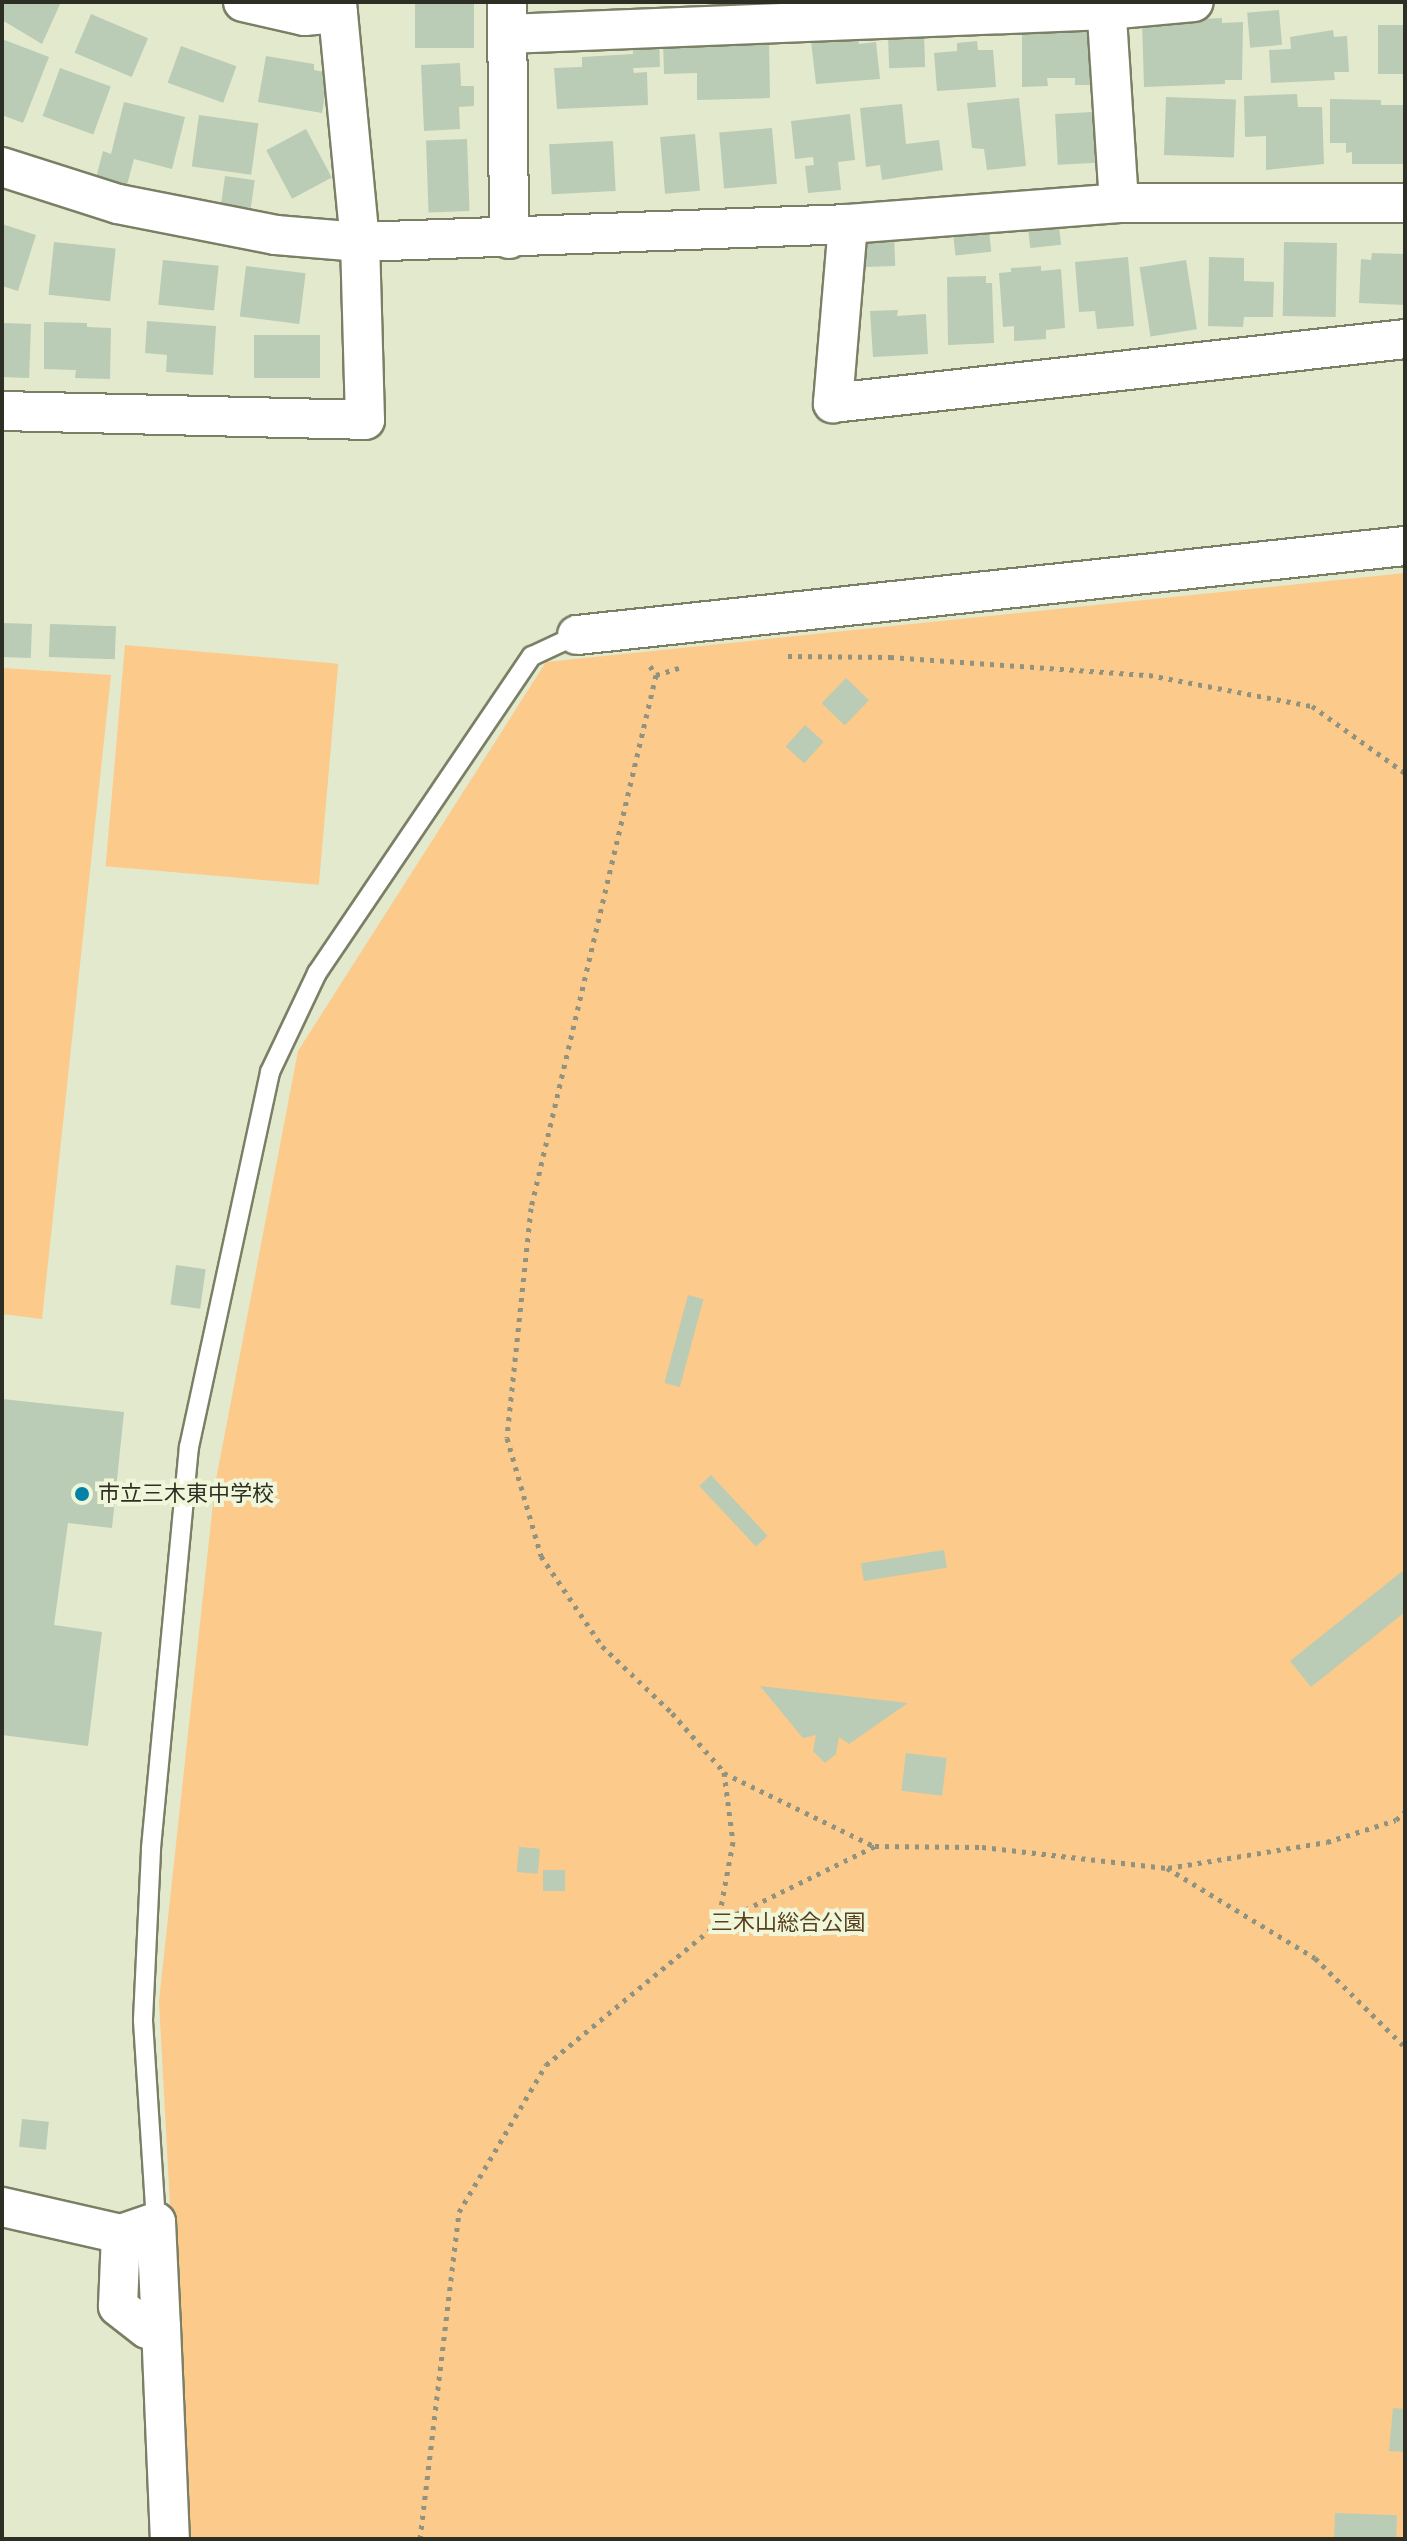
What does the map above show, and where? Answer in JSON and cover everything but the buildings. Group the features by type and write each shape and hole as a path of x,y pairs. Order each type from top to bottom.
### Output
{"street":[{"path":"2,411 365,420 360,242 338,8 304,16 243,2"},
{"path":"509,239 507,18 1194,2"},
{"path":"1106,6 1119,203"},
{"path":"2,167 118,204 276,235 360,242 509,239 848,224 1119,203 1405,203"},
{"path":"848,224 833,403 1405,339"},
{"path":"577,635 1405,546"},
{"path":"2,2207 138,2228 161,2327 170,2539"}],"lane":[{"path":"138,2228 150,1864 189,1447 270,1072 317,973 532,656 577,635"}],"path":[{"path":"624,630 656,675 531,1208 507,1438 541,1556 602,1646 672,1713 724,1772 773,1800 875,1846 982,1847 1167,1868 1327,1842 1396,1820 1405,1812"},
{"path":"786,656 890,657 1149,675 1312,706 1405,773"},
{"path":"656,675 687,665"},
{"path":"718,1923 733,1842 724,1772"},
{"path":"420,2539 459,2212 546,2065 718,1923 875,1846"},
{"path":"1167,1868 1315,1958 1405,2047"}],"green space":[{"name":"三木山総合公園","path":"1405,573 1405,2539 188,2539 159,2001 215,1485 298,1051 546,662"},
{"path":"125,645 338,664 319,885 106,866"},
{"path":"2,668 111,675 42,1319 2,1314"}],"place":[{"name":"市立三木東中学校","path":"82,1494"}]}
